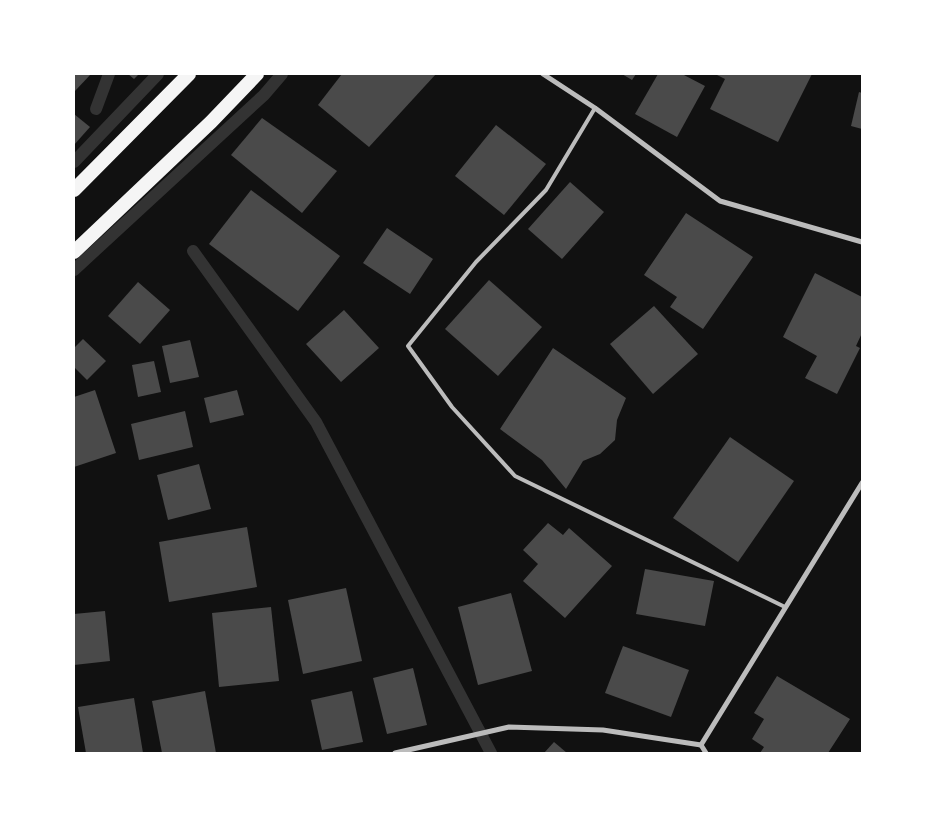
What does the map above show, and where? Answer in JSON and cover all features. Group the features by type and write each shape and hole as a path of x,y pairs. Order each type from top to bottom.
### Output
{"highway":[{"path":"74,190 190,74"},
{"path":"74,252 258,74"}],"street":[{"path":"543,74 595,108 720,202 862,242"},
{"path":"701,745 784,607 862,483"},
{"path":"395,753 509,727 603,730 701,745 706,753"}],"lane":[{"path":"595,108 546,190 476,262 408,346 452,407 515,476 784,607"}],"building":[{"path":"74,74 91,74 75,91 74,90"},
{"path":"128,74 139,74 134,79"},
{"path":"342,74 436,74 369,147 318,105"},
{"path":"622,74 636,74 632,80"},
{"path":"658,74 682,74 705,86 677,137 635,114"},
{"path":"715,74 812,74 778,142 710,109 725,79"},
{"path":"859,92 862,93 862,129 851,126"},
{"path":"74,114 90,127 74,145"},
{"path":"262,118 337,171 302,213 231,155"},
{"path":"496,125 546,164 504,215 455,176"},
{"path":"570,182 604,212 562,259 528,229"},
{"path":"251,190 340,256 298,311 209,244"},
{"path":"686,213 753,257 703,329 670,307 677,297 644,275"},
{"path":"387,228 433,259 410,294 363,263"},
{"path":"815,273 862,297 862,333 856,346 860,348 837,394 805,378 817,356 783,337"},
{"path":"489,280 542,327 498,376 445,329"},
{"path":"138,282 170,310 140,344 108,316"},
{"path":"654,306 698,354 653,394 610,344"},
{"path":"344,310 379,348 341,382 306,344"},
{"path":"83,339 106,361 87,380 74,367 74,348"},
{"path":"190,340 199,377 170,383 162,346"},
{"path":"553,348 626,398 617,420 615,440 600,454 583,461 566,489 542,460 500,429"},
{"path":"154,361 161,392 138,397 132,365"},
{"path":"95,390 116,453 74,467 74,397"},
{"path":"237,390 244,415 210,423 204,398"},
{"path":"185,411 193,447 139,460 131,424"},
{"path":"730,437 794,481 738,562 673,518"},
{"path":"199,464 211,509 168,520 157,475"},
{"path":"548,523 563,535 569,528 612,566 565,618 523,581 538,564 523,550"},
{"path":"247,527 257,587 169,602 159,542"},
{"path":"645,569 714,581 705,626 636,614"},
{"path":"346,588 362,661 303,674 288,600"},
{"path":"511,593 532,671 478,685 458,607"},
{"path":"271,607 279,681 219,687 212,613"},
{"path":"105,611 110,661 74,665 74,614"},
{"path":"623,646 689,670 671,717 605,693"},
{"path":"413,668 427,725 387,734 373,678"},
{"path":"777,676 850,719 828,753 760,753 764,747 752,739 764,719 754,713"},
{"path":"205,691 216,753 162,753 152,701"},
{"path":"352,691 363,742 322,750 311,700"},
{"path":"134,698 143,753 86,753 78,707"},
{"path":"554,742 567,753 544,753"}],"waterway":[{"path":"96,109 109,74"},
{"path":"74,162 158,74"},
{"path":"74,270 264,95 282,74"},
{"path":"193,251 316,422 491,753"}]}
